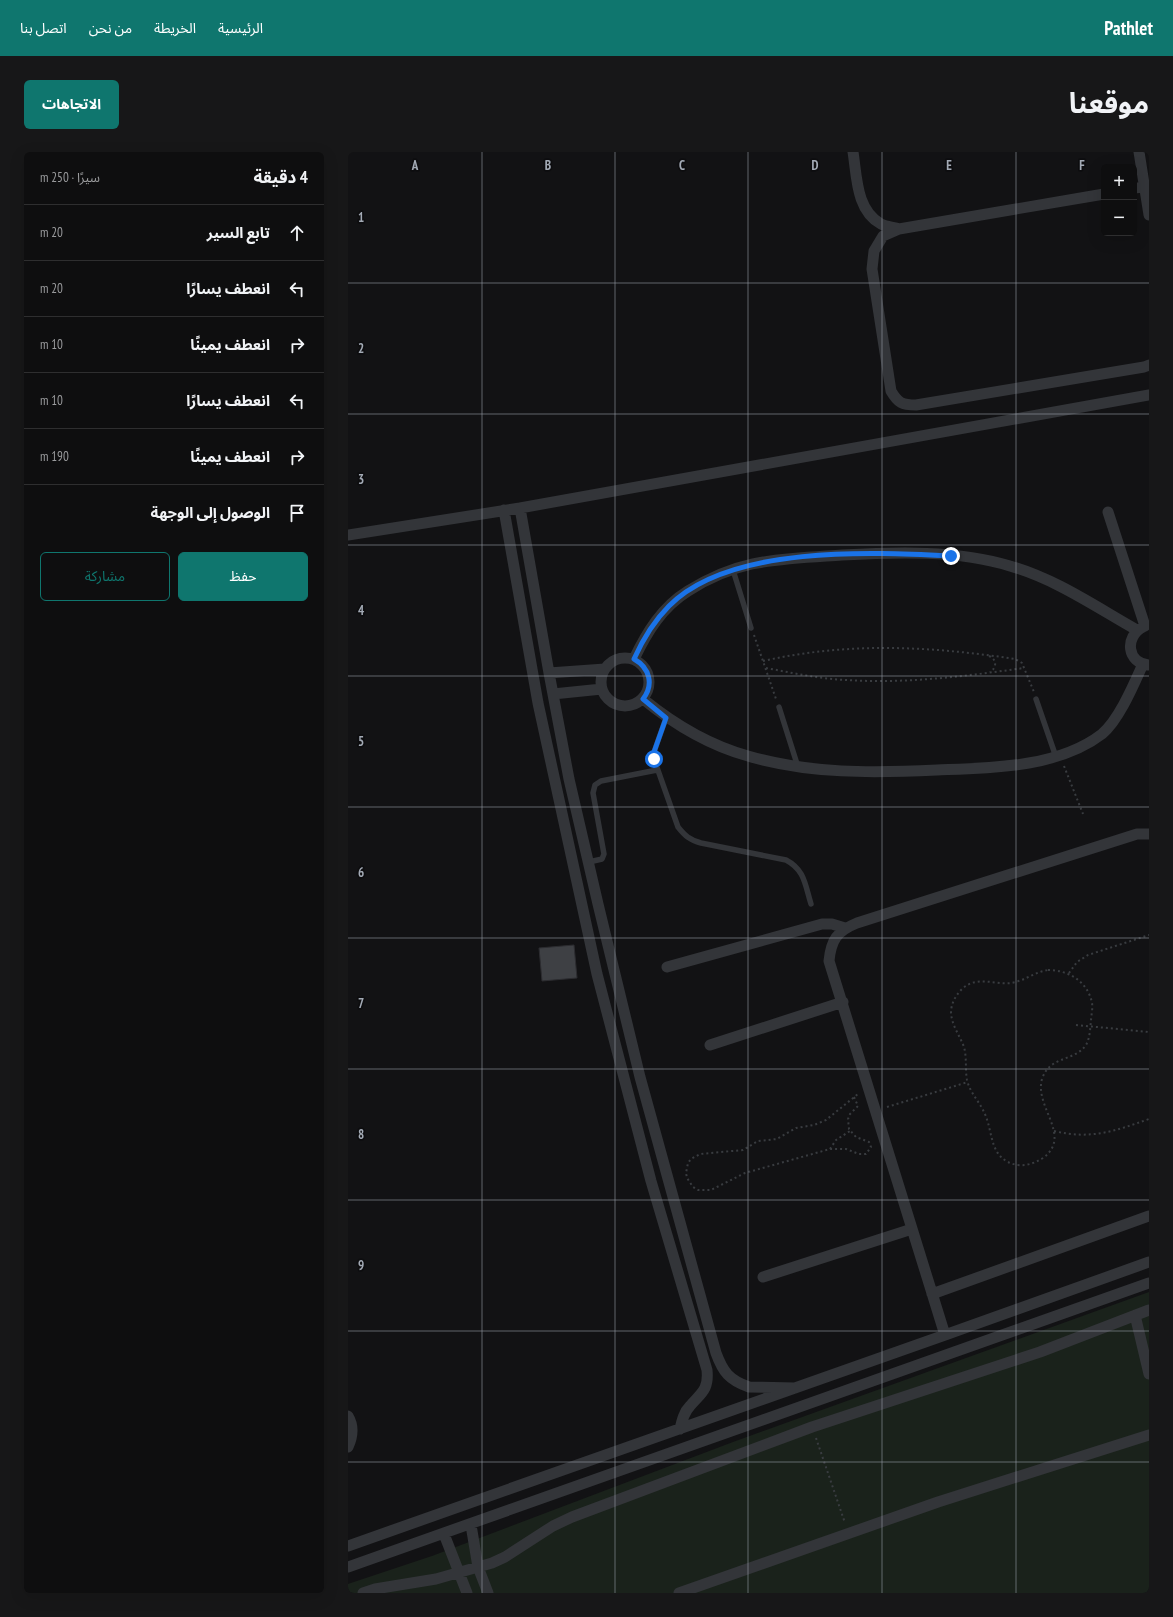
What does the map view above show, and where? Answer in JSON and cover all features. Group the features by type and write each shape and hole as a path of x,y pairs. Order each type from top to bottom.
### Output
{"street":[{"path":"853,152 859,196 868,213 881,224 899,228"},
{"path":"1138,152 1139,188 1149,215"},
{"path":"1101,194 899,228 884,236 874,251 872,269 891,391 897,400 905,405 923,404 1144,367 1149,364"},
{"path":"348,535 520,508 1149,395"},
{"path":"520,508 569,779 640,1077 716,1353 722,1369 736,1382 749,1387 795,1388"},
{"path":"504,510 538,703 596,974 650,1181 706,1370 706,1387 686,1411 680,1429"},
{"path":"1108,512 1144,627"},
{"path":"634,659 643,639 655,621 670,605 686,592 707,580 732,570 775,560 856,554 951,556 981,559 1010,566 1038,576 1144,627"},
{"path":"643,699 666,718 692,734 720,747 748,756 798,767 848,772 922,771 978,769 1031,763 1058,756 1090,742 1103,732 1128,698 1146,664 1135,658 1130,649 1131,639 1144,627"},
{"path":"628,658 634,659 644,666 649,677 649,689 643,699 630,706 616,705 605,696 602,689 602,675 605,669 615,660 628,658"},
{"path":"549,673 605,669"},
{"path":"553,694 602,689"},
{"path":"945,1335 830,961 830,948 836,937 845,928 1137,834 1149,834"},
{"path":"574,872 589,865"},
{"path":"667,967 822,924 832,924 845,928"},
{"path":"710,1045 843,1002"},
{"path":"932,1294 1149,1216"},
{"path":"763,1277 912,1229"},
{"path":"348,1546 1149,1262"},
{"path":"348,1567 1149,1283"},
{"path":"363,1593 375,1589 417,1583 478,1567 505,1557 547,1530 572,1517 812,1427 1040,1352 1149,1310"},
{"path":"1135,1315 1149,1374"},
{"path":"348,1416 352,1423 352,1438 348,1447"},
{"path":"679,1593 945,1500 1149,1435"},
{"path":"471,1524 478,1567 488,1593"},
{"path":"444,1534 467,1593"}],"lane":[{"path":"732,570 751,628"},
{"path":"1036,699 1058,756"},
{"path":"779,707 798,767"},
{"path":"666,718 654,752 654,759 678,827 684,835 690,840 701,843 786,860 795,864 800,870 811,904"},
{"path":"589,865 602,858 604,854 593,793 595,785 602,781 657,770"}],"path":[{"path":"751,628 779,707"},
{"path":"763,661 794,654 882,647 947,650 1015,658 1022,663 1036,699"},
{"path":"987,673 992,671 995,667 993,657 988,655"},
{"path":"766,668 819,678 848,680 933,679 1024,668"},
{"path":"1058,756 1083,814"},
{"path":"1068,973 1077,962 1088,955 1149,935"},
{"path":"1048,970 1068,973 1084,986 1091,998 1092,1005 1089,1038 1083,1048 1074,1054 1056,1061 1050,1066 1044,1076 1041,1087 1042,1098 1054,1131 1053,1144 1050,1151 1039,1161 1024,1165 1011,1163 1006,1160 994,1147 985,1113 971,1091 968,1082 966,1054 954,1027 951,1014 953,1001 963,989 974,982 982,981 1011,983 1024,979 1035,973 1048,970"},
{"path":"1076,1025 1149,1032"},
{"path":"876,1110 968,1082"},
{"path":"854,1097 858,1106 850,1114 848,1119 850,1131 856,1137 869,1142 871,1147 866,1154 859,1154 846,1149 830,1149 745,1173 711,1190 704,1191 693,1187 689,1183 686,1173 688,1163 695,1156 705,1153 743,1150 758,1141 777,1139 796,1128 814,1125 826,1120 854,1097 868,1086"},
{"path":"1054,1131 1074,1135 1094,1135 1116,1131 1149,1119"},
{"path":"830,1149 836,1140 850,1131"},
{"path":"812,1427 849,1534"}],"shaded area":[{"path":"1149,1292 1149,1593 348,1593 348,1584 432,1556 733,1442"}],"building":[{"path":"574,945 577,978 542,981 539,948"}],"route":[{"path":"654,759 654,752 666,718 643,699 649,689 649,677 644,666 634,659 643,639 655,621 670,605 686,592 707,580 732,570 752,564 775,560 863,554 951,556"}]}
